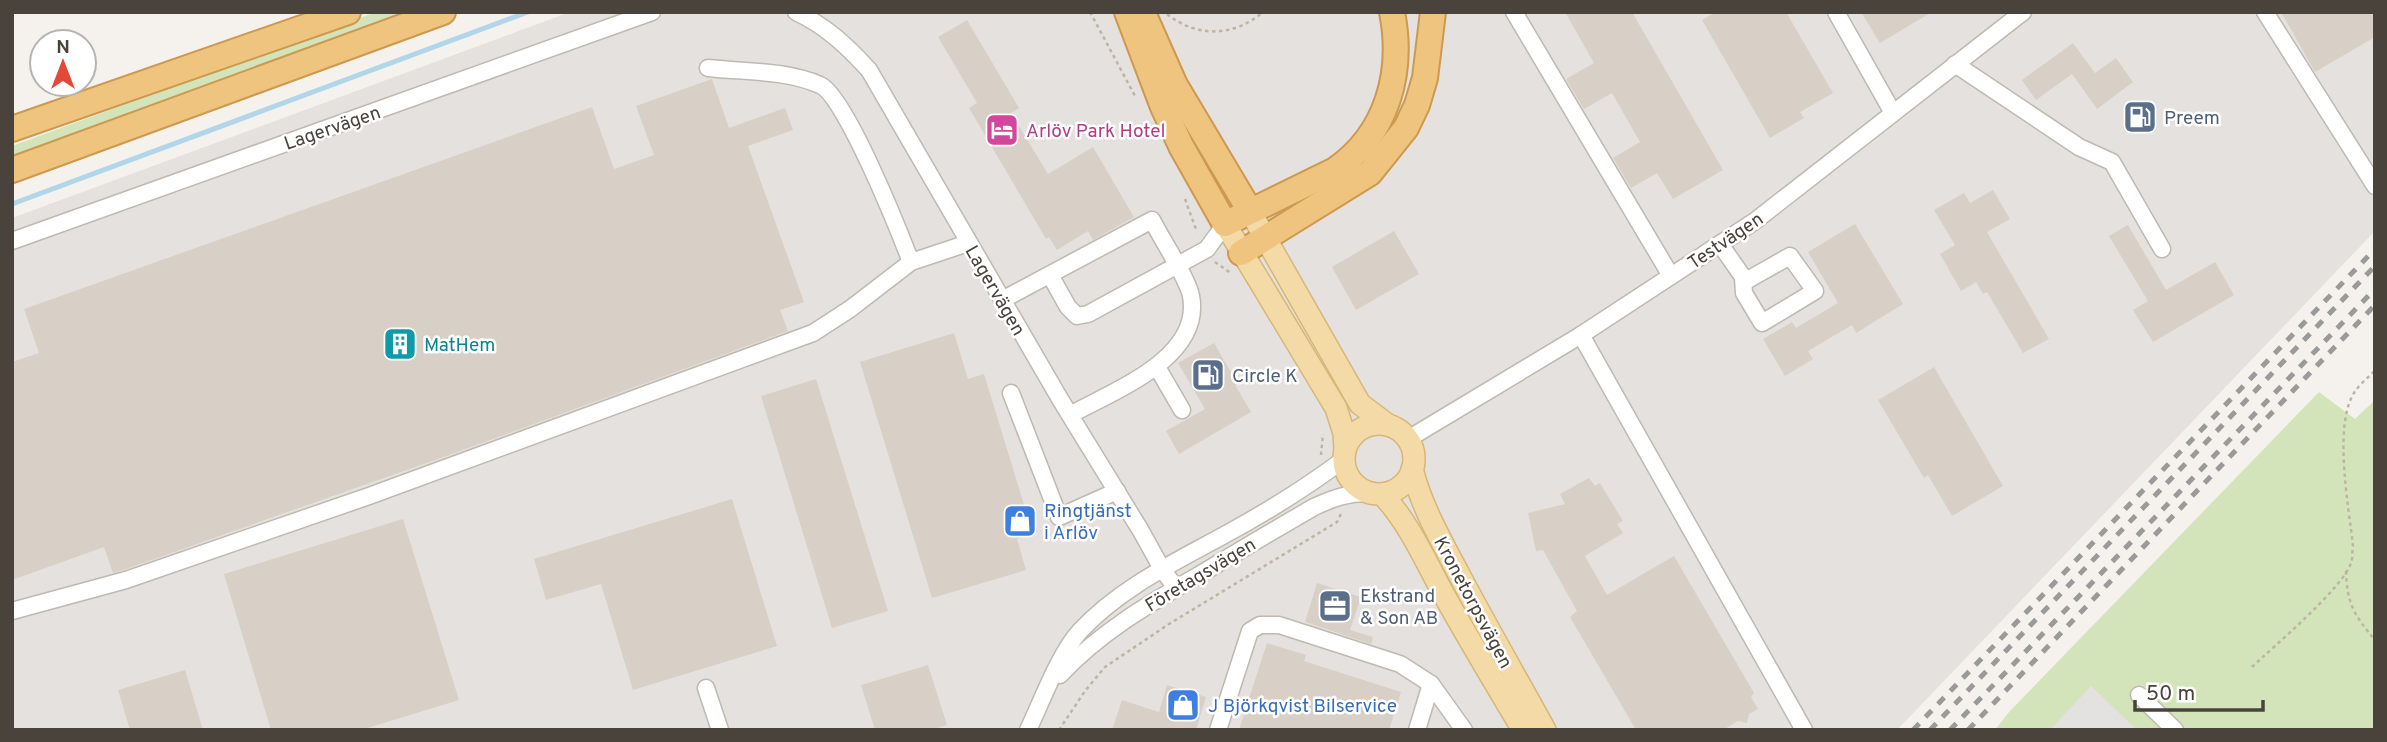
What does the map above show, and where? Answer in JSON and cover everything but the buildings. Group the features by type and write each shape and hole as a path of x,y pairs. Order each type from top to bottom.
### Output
{"highway":[{"path":"287,34 326,12"},
{"path":"12,129 348,12"},
{"path":"12,170 443,12"},
{"path":"1127,12 1163,107 1181,146 1225,224 1335,170 1349,161 1370,138 1384,112 1394,80 1397,44 1392,12"},
{"path":"1143,12 1175,85 1250,211"},
{"path":"1241,253 1370,173 1406,128 1417,105 1425,78 1433,12"}],"main road":[{"path":"1225,224 1336,408 1344,433 1347,474 1356,486 1376,493 1401,486 1412,469 1414,459 1408,439 1360,404 1250,211"},
{"path":"1344,455 1351,437 1361,428 1375,424 1388,425"},
{"name":"Kronetorpsvägen","path":"1412,469 1429,519 1545,730"},
{"name":"Kronetorpsvägen","path":"1376,493 1395,508 1523,730"}],"street":[{"name":"Lagervägen","path":"12,241 652,12"},
{"name":"Lagervägen","path":"796,12 826,28 853,52 869,71 1070,415 1176,588"},
{"path":"1514,12 1671,276"},
{"path":"1836,12 1893,113"},
{"name":"Testvägen","path":"1408,439 1581,335 1755,221 1955,64 2004,18 2023,12"},
{"path":"2264,12 2375,186"},
{"path":"1955,64 2079,147 2112,162 2162,249"},
{"path":"708,68 789,76 823,86 839,103 877,180 911,262"},
{"path":"1002,300 1152,220 1191,295 1192,320 1179,345 1157,367 1070,415"},
{"path":"1050,275 1068,307 1077,316 1088,314 1207,249 1225,224"},
{"path":"12,611 127,580 369,496 813,332 850,309 911,262 968,243"},
{"path":"1720,244 1744,278 1744,282 1744,293 1762,323 1815,291 1790,256 1744,282"},
{"path":"1581,335 1804,730"},
{"path":"1157,367 1182,410"},
{"path":"1011,393 1059,517 1117,491"},
{"name":"Företagsvägen","path":"1028,730 1067,650 1079,632 1111,602 1162,569 1325,474 1344,455"},
{"name":"Företagsvägen","path":"1049,687 1075,659 1126,619 1176,588 1314,507 1351,493 1376,493"},
{"path":"1218,730 1250,631 1260,625 1279,625 1400,664 1432,684 1464,730"},
{"path":"1417,730 1432,684"},
{"path":"706,688 720,730"},
{"path":"2139,695 2175,730"}],"path":[{"path":"1164,12 1180,24 1219,33 1250,23 1264,12"},
{"path":"1198,232 1214,261 1238,278"},
{"path":"2252,667 2322,601 2351,564 2353,546 2343,437 2346,412 2355,391 2375,370"},
{"path":"1323,434 1321,464 1325,474"},
{"path":"1059,730 1105,667 1168,624 1337,522 1341,514 1336,497"},
{"path":"2346,571 2349,603 2356,618 2375,640"}],"shaded area":[{"path":"570,12 2375,12 2375,231 1897,730 12,730 12,218"},
{"path":"2091,686 2137,730 2050,730"}],"green space":[{"path":"376,12 408,12 12,158 12,146"},
{"path":"2319,392 2355,419 2375,400 2375,730 1995,730 2009,712"}],"waterway":[{"path":"12,204 528,12"}],"railway":[{"path":"1913,730 2375,249"},
{"path":"1930,730 2375,266"},
{"path":"1950,730 2375,289"},
{"path":"1968,730 2375,305"}],"place":[{"name":"Preem","path":"2140,117"},
{"name":"Arlöv Park Hotel","path":"1002,130"},
{"name":"MatHem","path":"400,344"},
{"name":"Circle K","path":"1208,375"},
{"name":"Ringtjänst i Arlöv","path":"1020,521"},
{"name":"Ekstrand & Son AB","path":"1335,606"},
{"name":"J Björkqvist Bilservice","path":"1183,705"}]}
